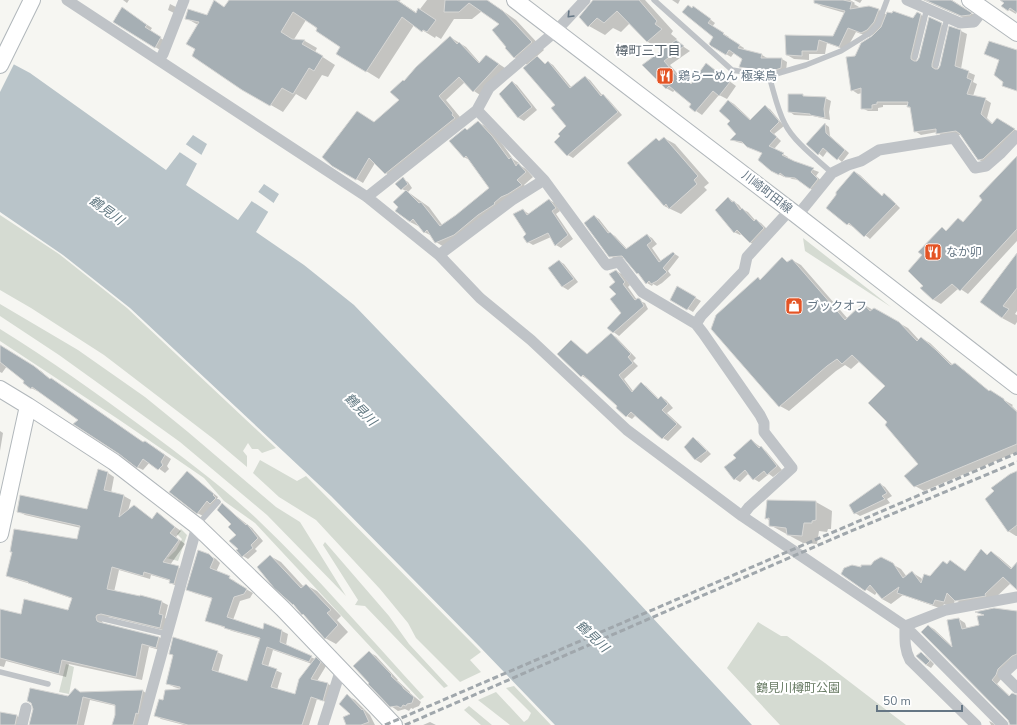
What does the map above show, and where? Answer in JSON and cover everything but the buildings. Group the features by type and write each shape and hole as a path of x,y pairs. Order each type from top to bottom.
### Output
{"street":[{"path":"67,0 367,197 439,255 480,298 530,340 623,426 742,516 905,626 1003,725"},
{"path":"159,60 164,54 184,0"},
{"name":"川崎町田線","path":"515,0 794,213 1017,386"},
{"path":"367,197 476,110 489,88 556,31 585,0"},
{"path":"907,0 928,8 947,18 960,22 974,22 984,10"},
{"path":"970,0 1017,33"},
{"path":"0,65 29,4"},
{"path":"476,110 544,180 607,265 619,262 642,292 696,324 760,415 764,423 764,432 792,468 749,507 742,516"},
{"path":"696,324 701,316 744,271 747,257 794,213 832,173 848,165 861,161 879,150 954,138 975,168 986,166 1017,136"},
{"path":"439,255 512,200 544,180"},
{"path":"0,389 114,462 197,526 278,604 394,725"},
{"path":"0,534 28,406"},
{"path":"142,725 197,526"},
{"path":"905,626 946,610 1017,597"},
{"path":"905,626 905,647 910,660 976,725"},
{"path":"1017,661 1004,674 1017,688"},
{"path":"323,725 341,669"},
{"path":"22,725 26,708"}],"lane":[{"path":"654,0 732,70 769,76 806,65 841,51 870,33 878,24 887,0"},
{"path":"915,57 928,8"},
{"path":"936,65 947,18"},
{"path":"769,76 780,112 786,125 808,152 832,173"},
{"path":"197,526 218,502"},
{"path":"100,618 167,634"},
{"path":"0,672 48,684"}],"green space":[{"path":"0,215 59,254 127,308 276,448 262,453 258,449 252,449 248,443 243,451 247,456 247,467 215,440 104,355 0,290"},
{"path":"803,238 891,307 805,251"},
{"path":"0,304 78,350 145,397 276,507 300,522 346,596 267,515 180,442 59,355 0,316"},
{"path":"0,329 110,403 189,462 231,496 301,562 424,697 420,700 255,523 224,501 204,478 0,341"},
{"path":"260,460 297,481 306,476 481,652 470,660 481,672 460,682 416,638 408,623 380,589 316,520 279,497 253,473"},
{"path":"181,529 187,535 178,561 159,556 162,553 168,558 176,550 182,539 177,534"},
{"path":"325,542 389,616 409,644 448,686 444,688 365,606 355,605 358,600 323,545"},
{"name":"鶴見川樽町公園","path":"758,622 781,636 787,636 906,725 780,725 727,668"},
{"path":"66,664 74,667 69,694 59,692"},
{"path":"514,686 551,725 510,725 478,700 496,692 524,722 528,719 531,713 506,688"},
{"path":"469,706 492,725 481,725 464,710"}],"water":[{"name":"鶴見川","path":"0,57 30,73 166,170 193,135 207,144 186,185 238,220 264,184 279,194 256,232 304,265 354,305 587,547 752,725 555,725 331,496 130,308 63,255 0,212"}],"pier":[{"path":"0,54 15,62 0,92"},
{"path":"184,143 203,156 199,165 178,151"},
{"path":"257,191 275,204 270,213 250,200"}],"railway":[{"path":"385,725 1017,453"},
{"path":"405,725 844,534 1017,462"}],"place":[{"name":"鶏らーめん 極楽鳥","path":"665,76"},
{"name":"なか卯","path":"933,252"},
{"name":"ブックオフ","path":"794,306"}],"district":[{"name":"樽町三丁目","path":"648,50"}]}
